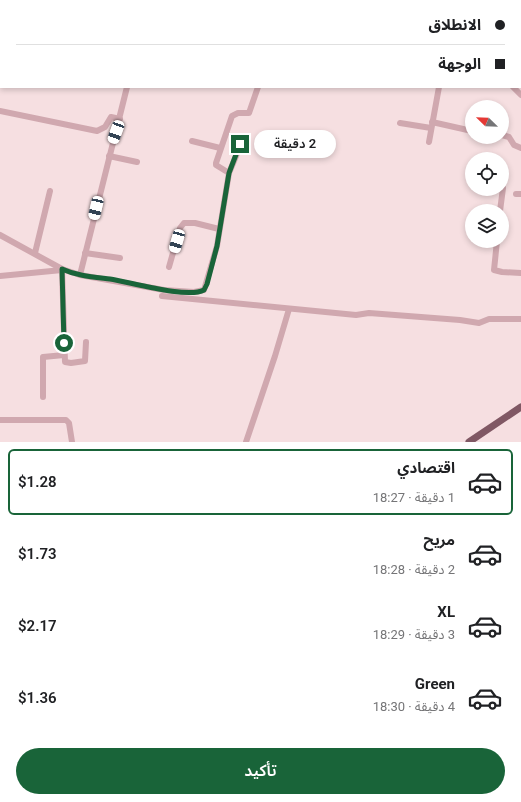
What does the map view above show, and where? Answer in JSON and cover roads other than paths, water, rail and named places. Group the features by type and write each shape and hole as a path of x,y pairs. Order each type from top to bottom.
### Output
{"main road":[{"path":"469,442 521,407"}],"street":[{"path":"80,275 127,88"},
{"path":"229,173 216,165 220,148 232,116 238,113 249,113 258,88"},
{"path":"429,142 439,88"},
{"path":"0,110 97,131 104,127 111,117 120,119"},
{"path":"400,123 431,125 465,130"},
{"path":"509,136 516,147 521,148"},
{"path":"192,141 220,148"},
{"path":"0,235 62,270 80,275 164,290 201,291 207,284 217,246 229,173 240,144"},
{"path":"109,156 137,162"},
{"path":"34,254 50,191"},
{"path":"169,267 180,228 184,223 195,223 219,229"},
{"path":"496,248 494,270 521,273"},
{"path":"85,253 120,258"},
{"path":"0,276 62,270"},
{"path":"62,270 64,355 66,362 84,362 86,342"},
{"path":"162,296 356,315 369,314 479,323 489,319 521,319"},
{"path":"246,442 289,309"},
{"path":"43,397 43,357 64,355"},
{"path":"0,420 66,420 69,422 72,442"}]}
